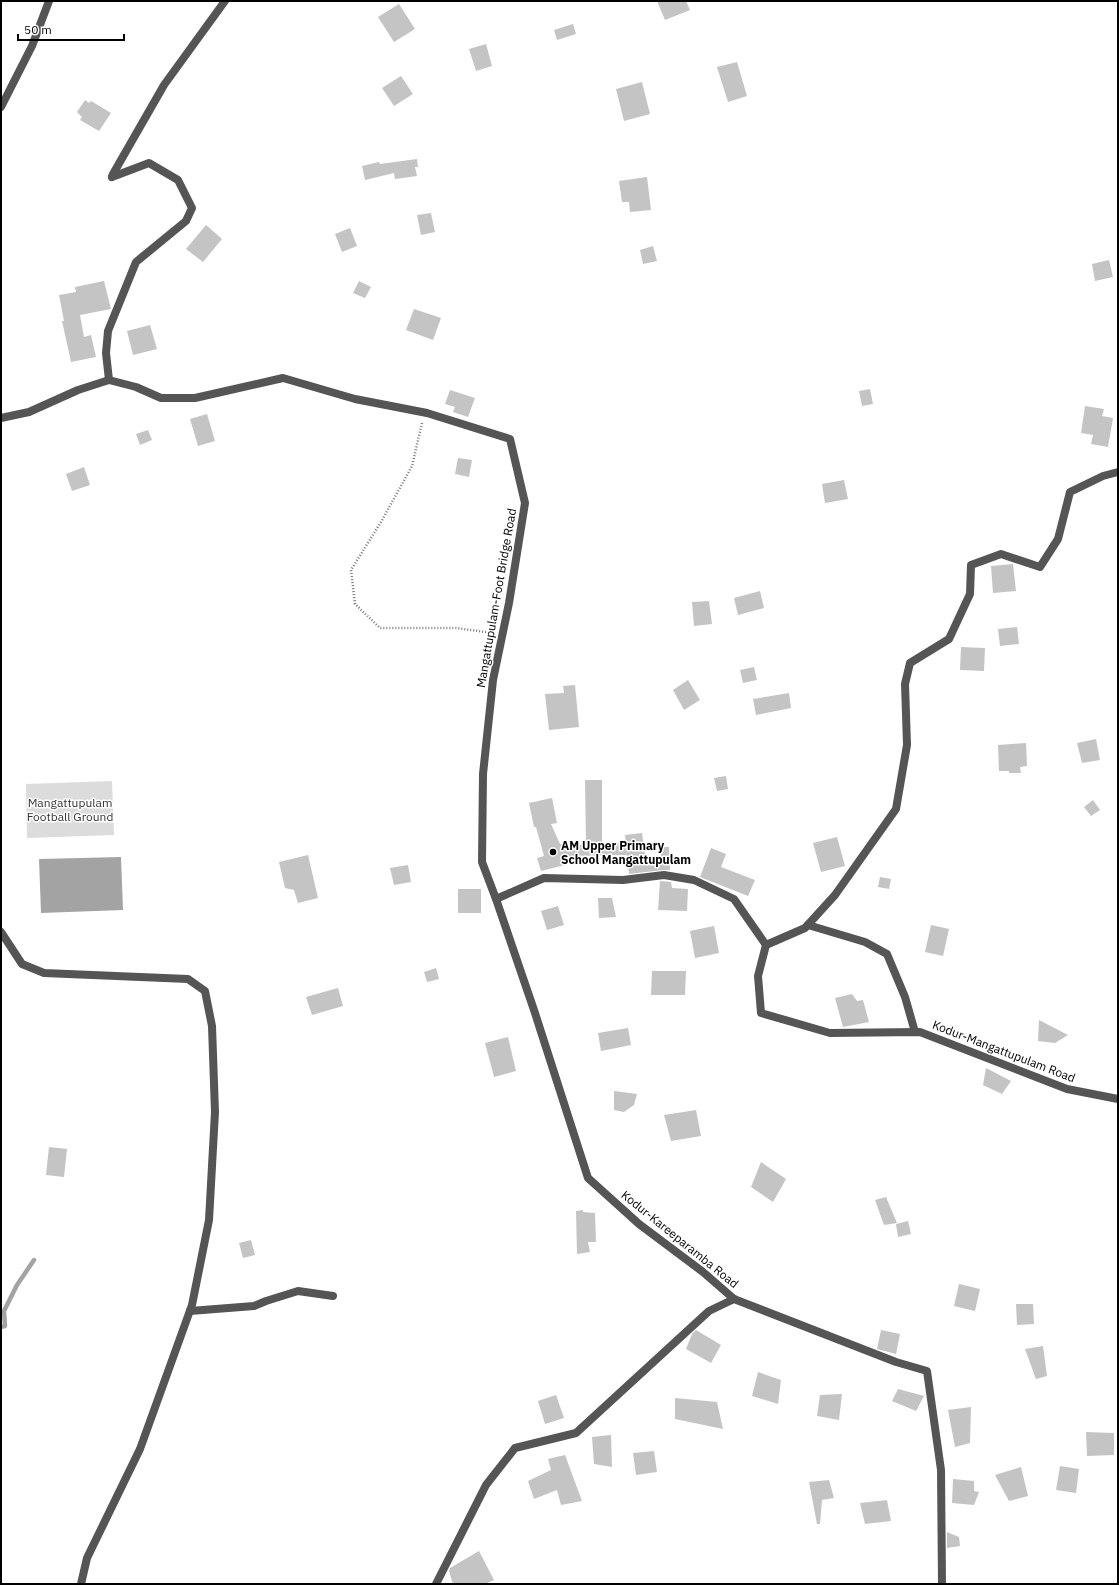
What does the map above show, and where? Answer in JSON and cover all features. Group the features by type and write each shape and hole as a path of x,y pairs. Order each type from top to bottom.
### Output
{"street":[{"path":"1,108 32,46 49,1"},
{"path":"1,418 29,412 78,390 109,380 106,353 108,331 136,262 186,221 192,208 178,180 149,163 112,177 164,85 225,1"},
{"name":"Mangattupulam-Foot Bridge Road","path":"109,380 136,388 161,398 195,398 283,378 355,399 424,413 510,439 525,503 510,603 493,680 483,781 482,862 496,899"},
{"path":"496,899 544,878 623,880 664,875 694,880 734,898 766,945 806,928 835,894 896,809 907,745 905,684 910,663 949,639 970,594 972,565 1001,554 1040,567 1058,539 1070,492 1104,476 1118,472"},
{"name":"Kodur-Kareeparamba Road","path":"496,899 588,1178 639,1224 704,1272 734,1299 896,1362 927,1371 941,1470 942,1584"},
{"path":"808,924 865,942 887,954 905,997 915,1032"},
{"path":"1,932 22,964 44,973 188,979 205,991 212,1026 216,1112 209,1220 190,1311 140,1449 87,1558 81,1584"},
{"name":"Kodur-Mangattupulam Road","path":"766,945 758,976 761,1013 830,1033 920,1032 1067,1089 1118,1099"},
{"path":"190,1311 254,1306 298,1291 333,1296"},
{"path":"436,1584 486,1484 515,1448 576,1433 708,1311 734,1299"}],"path":[{"path":"424,413 412,466 381,522 351,570 355,604 380,628 456,628 503,634"}],"green space":[{"name":"Mangattupulam Football Ground","path":"112,781 114,835 27,838 26,784"}],"shaded area":[{"path":"121,857 123,910 41,913 39,859"}],"building":[{"path":"657,1 686,1 690,10 665,20"},
{"path":"399,4 415,29 394,42 378,17"},
{"path":"573,24 576,34 557,40 554,30"},
{"path":"486,44 492,66 476,71 469,49"},
{"path":"737,62 747,96 728,102 717,67"},
{"path":"401,76 413,94 394,106 382,88"},
{"path":"642,82 650,114 624,121 616,89"},
{"path":"85,100 89,103 91,101 111,113 99,131 80,120 82,117 77,112"},
{"path":"417,159 418,167 415,167 417,176 395,179 394,173 365,180 362,166 379,162 380,164"},
{"path":"647,177 651,210 630,212 629,202 622,202 619,181"},
{"path":"431,213 435,232 421,235 417,215"},
{"path":"206,225 222,239 203,262 186,249"},
{"path":"350,228 357,246 342,252 335,234"},
{"path":"653,246 657,261 643,264 640,250"},
{"path":"1109,260 1113,277 1095,281 1092,264"},
{"path":"104,281 111,309 80,315 84,337 91,335 96,357 71,362 62,321 64,321 59,295 76,292 75,287"},
{"path":"359,281 371,287 365,298 353,293"},
{"path":"414,309 441,318 433,340 406,330"},
{"path":"150,325 157,349 133,355 127,331"},
{"path":"870,389 873,404 862,406 859,391"},
{"path":"450,390 475,398 468,417 453,412 455,407 445,404"},
{"path":"1085,406 1104,409 1102,416 1113,418 1108,447 1091,444 1093,435 1081,433"},
{"path":"207,414 215,441 198,446 190,419"},
{"path":"148,430 152,440 140,445 136,434"},
{"path":"458,458 472,460 469,477 455,474"},
{"path":"84,467 90,485 72,491 66,474"},
{"path":"844,480 848,499 825,503 822,484"},
{"path":"1013,564 1016,591 993,593 991,566"},
{"path":"760,591 764,608 738,615 734,598"},
{"path":"709,601 712,624 694,626 692,602"},
{"path":"1017,627 1019,644 1000,646 998,629"},
{"path":"961,647 985,648 984,671 960,670"},
{"path":"754,667 757,680 743,683 740,670"},
{"path":"688,680 700,700 684,710 673,690"},
{"path":"575,685 579,727 549,730 545,694 564,693 563,686"},
{"path":"789,693 791,708 756,715 753,699"},
{"path":"1096,739 1100,760 1082,763 1077,743"},
{"path":"1026,743 1027,766 1020,767 1021,773 999,771 998,745"},
{"path":"726,776 728,789 717,791 714,778"},
{"path":"585,780 602,780 602,844 626,843 625,835 642,833 646,862 661,861 661,847 669,847 670,870 629,874 627,855 571,856 573,863 541,871 537,858 544,856 536,827 534,827 529,803 552,798 557,823 551,824 560,844 586,845"},
{"path":"1093,800 1100,810 1091,816 1084,807"},
{"path":"837,837 845,866 821,872 813,843"},
{"path":"711,848 726,854 721,867 755,880 748,896 700,877"},
{"path":"308,855 318,898 298,903 294,890 285,888 279,862"},
{"path":"408,865 411,882 394,885 390,868"},
{"path":"880,877 891,879 889,889 878,887"},
{"path":"660,881 671,882 672,888 688,889 687,911 658,910"},
{"path":"458,889 481,889 481,913 458,913"},
{"path":"598,898 612,898 616,917 599,918"},
{"path":"558,906 564,925 547,930 541,911"},
{"path":"931,925 949,929 943,956 925,952"},
{"path":"714,926 719,953 695,958 690,931"},
{"path":"436,968 439,979 427,982 424,972"},
{"path":"652,971 686,971 685,995 651,995"},
{"path":"338,988 343,1006 312,1015 306,997"},
{"path":"852,994 857,1001 863,1000 869,1022 843,1027 835,998"},
{"path":"1039,1020 1068,1035 1055,1043 1038,1041"},
{"path":"628,1028 631,1045 601,1051 598,1033"},
{"path":"508,1037 516,1071 494,1077 485,1043"},
{"path":"986,1068 1011,1081 1002,1094 983,1085"},
{"path":"614,1091 637,1094 634,1105 624,1112 614,1110"},
{"path":"696,1110 701,1136 671,1141 664,1115"},
{"path":"49,1147 67,1149 64,1177 46,1175"},
{"path":"761,1162 786,1179 773,1202 751,1187"},
{"path":"886,1197 897,1223 884,1225 875,1200"},
{"path":"583,1210 583,1212 595,1213 596,1242 588,1242 590,1252 577,1254 576,1211"},
{"path":"908,1221 911,1234 898,1237 896,1224"},
{"path":"251,1240 255,1255 243,1258 239,1243"},
{"path":"959,1284 980,1289 975,1311 954,1306"},
{"path":"1016,1304 1033,1304 1034,1324 1017,1325"},
{"path":"696,1330 721,1345 711,1363 686,1349 692,1334"},
{"path":"881,1330 900,1334 896,1354 877,1349"},
{"path":"1043,1346 1047,1376 1036,1379 1025,1349"},
{"path":"758,1372 781,1380 778,1404 752,1396"},
{"path":"898,1389 924,1396 916,1411 892,1401"},
{"path":"842,1394 839,1420 817,1416 820,1395"},
{"path":"556,1395 564,1418 545,1424 538,1401"},
{"path":"675,1398 717,1402 723,1429 675,1419"},
{"path":"971,1407 970,1443 955,1447 948,1410"},
{"path":"1086,1432 1114,1433 1114,1455 1087,1456"},
{"path":"611,1435 612,1467 594,1464 592,1437"},
{"path":"654,1451 657,1472 636,1475 633,1453"},
{"path":"565,1455 582,1501 561,1505 557,1490 534,1499 528,1481 551,1470 548,1459"},
{"path":"1060,1466 1079,1469 1076,1493 1056,1490"},
{"path":"1021,1467 1028,1496 1009,1501 995,1475"},
{"path":"953,1479 974,1481 974,1491 979,1492 974,1505 952,1503"},
{"path":"829,1480 834,1498 822,1500 820,1524 817,1524 809,1482"},
{"path":"887,1500 891,1521 865,1524 860,1503"},
{"path":"947,1532 959,1537 960,1546 947,1548"},
{"path":"479,1551 494,1580 485,1584 453,1584 449,1571 450,1568"}],"waterway":[{"path":"1,1327 5,1326 4,1311 17,1285 34,1260"}],"place":[{"name":"AM Upper Primary School Mangattupulam","path":"553,852"}]}
